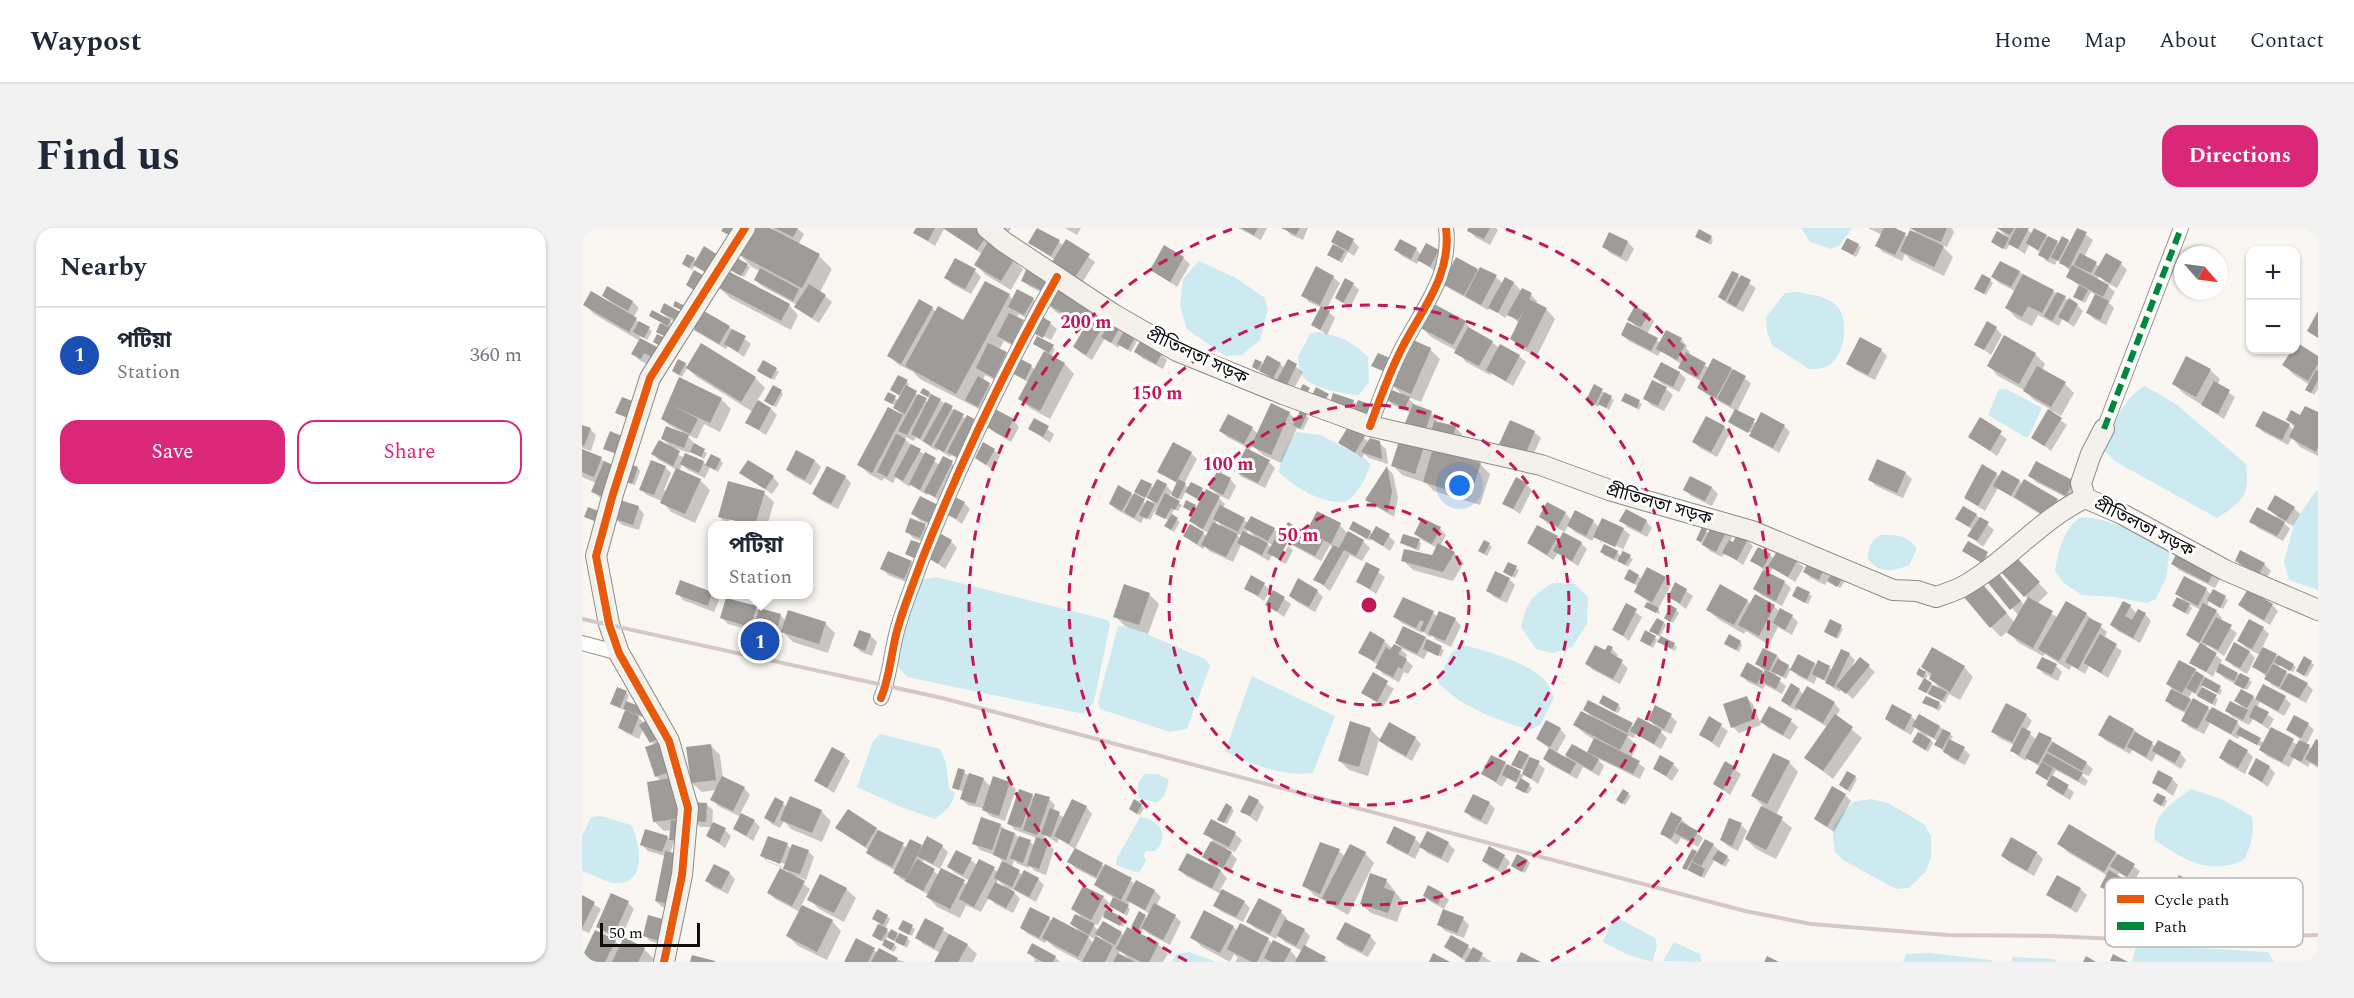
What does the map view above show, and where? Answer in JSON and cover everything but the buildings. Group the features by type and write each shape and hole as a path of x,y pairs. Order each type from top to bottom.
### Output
{"main road":[{"path":"664,962 682,875 688,807 669,741 620,653 609,624 596,556 650,378 745,228"},
{"name":"প্রীতিলতা সড়ক","path":"987,228 1004,242 1113,314 1177,351 1283,394 1370,426 1541,465 1612,491 1752,531 1893,590 1917,591 1936,597 1962,586 2000,560 2043,525 2085,498 2122,514 2225,570 2318,610"},
{"path":"2085,498 2081,483 2091,454 2104,429"}],"street":[{"path":"1370,426 1384,387 1402,348 1435,291 1442,274 1447,246 1446,228"},
{"path":"2104,429 2181,228"},
{"path":"881,698 886,687 897,631 921,562 956,479 1008,369 1057,277"},
{"path":"582,643 620,653"}],"water":[{"path":"1801,228 1852,228 1840,245 1831,249 1810,242"},
{"path":"1199,261 1236,278 1265,298 1268,310 1260,340 1242,355 1225,356 1187,329 1180,306 1183,279"},
{"path":"1797,292 1829,300 1841,312 1844,327 1842,344 1836,358 1827,366 1809,369 1772,345 1767,331 1766,317 1785,293"},
{"path":"1318,332 1346,340 1368,357 1369,382 1359,395 1323,388 1310,383 1303,377 1298,356 1311,333"},
{"path":"2145,386 2176,404 2246,464 2247,484 2243,497 2217,518 2116,462 2102,449 2125,405 2138,390"},
{"path":"1999,389 2006,389 2042,408 2029,436 2025,437 1988,415"},
{"path":"1296,432 1321,435 1370,464 1364,481 1352,497 1343,502 1335,502 1318,497 1291,483 1279,472 1282,456"},
{"path":"2318,491 2318,590 2289,580 2284,561 2295,521"},
{"path":"2081,517 2102,520 2123,527 2165,544 2170,549 2166,578 2156,599 2147,603 2114,597 2082,595 2064,583 2055,571 2058,556 2066,533"},
{"path":"1881,535 1902,537 1914,545 1917,549 1909,565 1882,570 1868,560 1870,545"},
{"path":"936,577 1108,620 1110,624 1094,702 1084,714 907,677 897,666 903,630 921,580"},
{"path":"1553,583 1575,584 1588,597 1587,624 1572,647 1553,653 1536,649 1521,627 1531,600"},
{"path":"1118,626 1130,627 1205,659 1210,666 1187,729 1170,732 1100,709 1098,702"},
{"path":"1462,645 1509,659 1541,677 1549,686 1554,698 1540,725 1530,730 1493,717 1457,699 1438,682 1451,653"},
{"path":"1252,676 1335,716 1313,773 1301,774 1268,769 1225,751"},
{"path":"880,734 940,749 946,763 949,788 955,793 948,808 935,819 901,807 857,787 873,741"},
{"path":"1144,774 1158,774 1169,780 1164,796 1157,803 1138,798 1138,784"},
{"path":"2191,789 2221,799 2252,816 2252,839 2244,860 2232,865 2198,864 2176,854 2155,840 2156,823 2160,816 2171,804"},
{"path":"1871,799 1888,803 1924,824 1931,836 1931,857 1926,871 1909,888 1896,889 1843,860 1835,852 1834,824 1853,802"},
{"path":"601,816 631,825 634,832 639,850 638,869 628,881 609,882 582,871 582,836 591,817"},
{"path":"1140,817 1153,821 1161,829 1162,840 1155,851 1146,851 1144,855 1146,861 1139,873 1116,865 1117,858"},
{"path":"1614,916 1655,938 1657,947 1652,962 1628,955 1603,942"},
{"path":"1674,942 1700,954 1702,962 1663,961"},
{"path":"2180,947 2268,952 2274,962 2132,962 2135,949"},
{"path":"1189,952 1215,962 1172,962 1176,954"},
{"path":"1929,953 1991,960 1992,962 1903,962 1906,954"},
{"path":"2013,957 2054,959 2057,962 2011,962"}],"railway":[{"path":"582,619 942,698 1745,911 1811,924 1947,935 2105,938"},
{"path":"2303,935 2318,935"}],"marked path":[{"path":"2104,429 2181,228"}],"cycle path":[{"path":"664,962 682,875 688,808 669,741 619,653 609,624 596,556 650,378 745,228"},
{"path":"1370,426 1397,357 1440,276 1447,245 1446,228"},
{"path":"881,698 902,614 936,526 967,453 1057,277"}],"place":[{"name":"পটিয়া","path":"760,641"}]}
